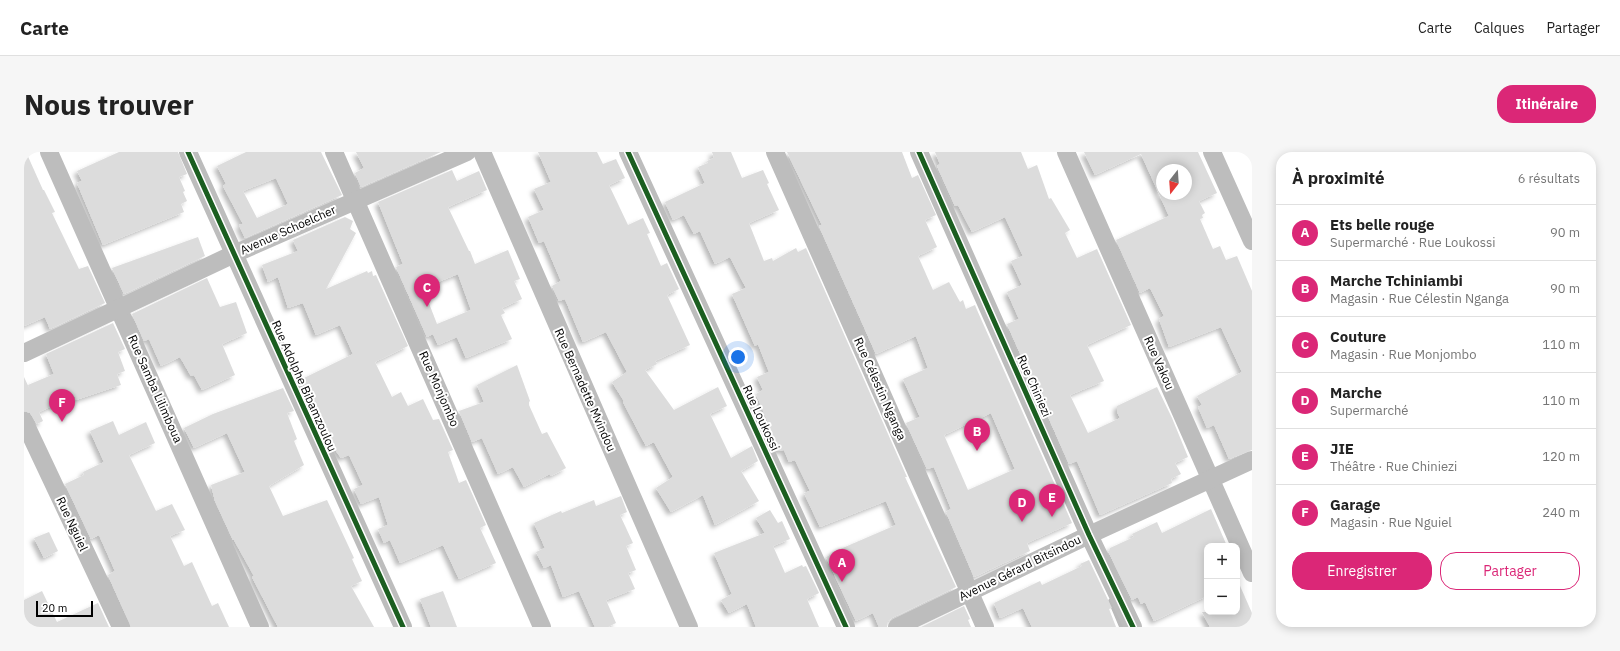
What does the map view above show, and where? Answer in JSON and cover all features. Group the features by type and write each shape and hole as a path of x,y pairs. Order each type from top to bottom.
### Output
{"street":[{"name":"Rue Samba Lilimboua","path":"49,152 260,627"},
{"name":"Rue Adolphe Bibamzoulou","path":"188,152 403,627"},
{"name":"Rue Monjombo","path":"334,152 542,627"},
{"name":"Avenue Schoelcher","path":"24,353 234,254 466,152"},
{"name":"Rue Bernadette Mvindou","path":"482,152 689,627"},
{"name":"Rue Loukossi","path":"628,152 846,627"},
{"name":"Rue Célestin Nganga","path":"775,152 984,627"},
{"name":"Rue Chiniezi","path":"919,152 1089,535 1133,627"},
{"name":"Rue Vakou","path":"1066,152 1252,573"},
{"path":"1212,152 1252,241"},
{"name":"Rue Nguiel","path":"24,421 121,627"},
{"name":"Avenue Gérard Bitsindou","path":"897,627 1089,535 1252,460"}],"building":[{"path":"24,152 26,152 43,190 55,212 52,213 79,269 88,266 105,303 50,329 45,317 24,326"},
{"path":"119,152 178,152 187,174 179,177 185,191 183,192 187,201 181,204 184,212 103,245 77,183 82,181 77,171"},
{"path":"246,152 321,152 342,195 245,238 239,225 243,224 223,186 226,184 217,166","holes":["276,178 288,204 257,218 243,191"]},
{"path":"356,152 441,152 361,187 355,173 364,168"},
{"path":"538,152 597,152 603,164 616,159 625,178 609,185 628,225 643,218 650,233 647,234 661,266 667,263 679,289 667,295 690,345 655,361 657,364 645,370 674,410 718,387 727,406 710,414 731,458 752,446 758,461 741,471 759,501 715,525 703,495 671,512 656,488 673,477 654,442 646,446 623,402 624,401 612,382 627,372 606,332 583,342 565,299 559,301 552,286 561,281 544,241 539,243 528,217 544,210 534,189 551,182"},
{"path":"712,152 731,152 742,178 763,170 769,183 767,184 779,210 749,223 764,261 772,258 773,261 796,248 798,252 806,248 907,477 905,477 956,587 892,618 888,621 887,627 879,627 873,613 856,621 826,557 832,554 831,553 896,525 886,501 820,527 804,493 810,491 795,460 789,462 784,450 777,451 770,437 769,430 771,429 756,394 763,390 757,377 769,372 758,344 755,346 732,294 746,288 730,257 715,264 700,231 694,234 684,215 673,220 665,202 705,183 698,167 708,163 707,161 714,158"},
{"path":"787,152 902,152 912,178 918,175 936,215 925,220 937,247 918,256 933,290 949,282 960,302 963,300 966,309 975,305 1072,523 1027,543 1030,551 974,577 946,512 951,509 934,467 927,469 906,423 920,417 903,379 928,368 916,336 876,354 819,226 822,225","holes":["991,413 1015,469 968,490 944,435"]},
{"path":"935,152 1021,152 1028,169 1037,165 1049,199 1051,198 1070,230 1065,233 1077,258 1097,249 1131,325 1087,345 1104,381 1070,395 1088,433 1120,418 1117,412 1117,406 1157,387 1188,457 1175,463 1181,474 1171,479 1172,483 1100,515 1077,461 1069,464 1007,324 1019,319 1007,292 1022,285 1011,261 1023,256 1005,217 972,232 958,205 955,206 937,166 940,164"},
{"path":"1084,152 1198,152 1217,193 1199,201 1205,213 1202,215 1203,218 1200,219 1213,249 1220,246 1226,260 1237,256 1252,291 1252,450 1229,459 1214,425 1207,428 1198,407 1202,405 1197,396 1242,372 1221,327 1169,347 1159,319 1164,316 1150,288 1140,293 1116,240 1169,216 1162,200 1192,200 1192,164 1156,164 1156,187 1141,154 1095,175"},
{"path":"452,170 457,181 479,171 487,190 448,207 475,264 508,250 520,279 514,281 522,299 502,308 505,313 501,315 512,339 466,358 457,337 438,345 433,334 427,337 396,267 403,264 378,202","holes":["458,274 471,310 437,324 423,288"]},
{"path":"345,217 353,221 350,229 356,233 326,289 367,271 368,273 372,271 373,276 376,275 408,346 375,362 392,397 401,392 408,406 423,399 433,420 439,419 453,450 448,452 459,483 466,480 486,525 480,528 496,563 459,579 443,545 400,563 390,540 384,543 378,529 388,525 379,497 361,504 354,489 363,485 349,455 341,458 336,451 302,379 353,354 340,325 316,335 303,303 288,308 278,277 268,282 262,265 298,251 293,240"},
{"path":"198,237 205,256 124,294 112,268"},
{"path":"207,278 220,307 236,302 247,333 222,344 235,375 202,390 194,375 191,376 180,357 161,366 149,339 144,341 132,314"},
{"path":"113,323 125,349 118,352 125,371 117,374 121,385 76,400 75,396 39,412 43,421 37,424 30,413 24,411 24,377 32,394 28,385 54,374 46,354"},
{"path":"517,365 530,401 529,405 542,434 547,432 566,468 524,487 513,467 498,474 482,438 472,442 459,411 484,402 477,385"},
{"path":"283,388 294,411 287,413 297,439 294,441 304,465 269,486 283,516 327,500 354,558 352,559 362,581 351,586 374,627 278,627 252,577 254,576 233,540 215,501 211,485 245,472 227,433 194,448 184,428 213,414"},
{"path":"113,421 119,435 146,422 155,443 129,455 156,511 172,504 185,530 170,536 184,566 192,562 212,606 218,603 229,627 131,627 108,575 115,571 99,535 91,539 65,484 84,475 83,472 104,462 90,431"},
{"path":"621,496 627,512 620,515 633,543 626,546 636,570 628,573 635,589 606,600 616,623 608,627 595,627 579,591 563,597 551,565 544,568 536,552 545,548 534,523 561,511 562,513 594,500 596,506"},
{"path":"1211,509 1226,543 1204,543 1204,597 1154,621 1145,602 1141,604 1138,597 1132,600 1108,551 1110,548 1134,537 1132,534 1157,522 1162,533"},
{"path":"770,510 778,523 782,521 790,539 773,546 785,573 802,565 803,567 806,566 819,593 807,599 819,627 756,627 747,604 729,613 721,600 732,594 714,553 765,533 756,518"},
{"path":"49,532 58,551 44,558 34,538"},
{"path":"1089,560 1112,608 1109,609 1116,627 1032,627 1023,608 1000,618 994,603 1040,581 1042,585 1082,566 1080,564"},
{"path":"1240,586 1252,613 1252,627 1210,627 1202,612 1204,612 1204,615 1240,615"},
{"path":"42,591 57,622 98,603 109,627 24,627 24,600"},
{"path":"443,591 457,627 431,627 420,599"},
{"path":"964,606 970,619 968,620 971,627 921,627"}],"waterway":[{"path":"1111,601 1122,627"}],"cycle path":[{"path":"188,152 403,627"},
{"path":"628,152 846,627"},
{"path":"919,152 1089,535 1133,627"}],"place":[{"name":"Couture","path":"427,307"},
{"name":"Garage","path":"62,422"},
{"name":"Marche Tchiniambi","path":"977,451"},
{"name":"JIE","path":"1052,517"},
{"name":"Marche","path":"1022,522"},
{"name":"Ets belle rouge","path":"842,582"}]}
